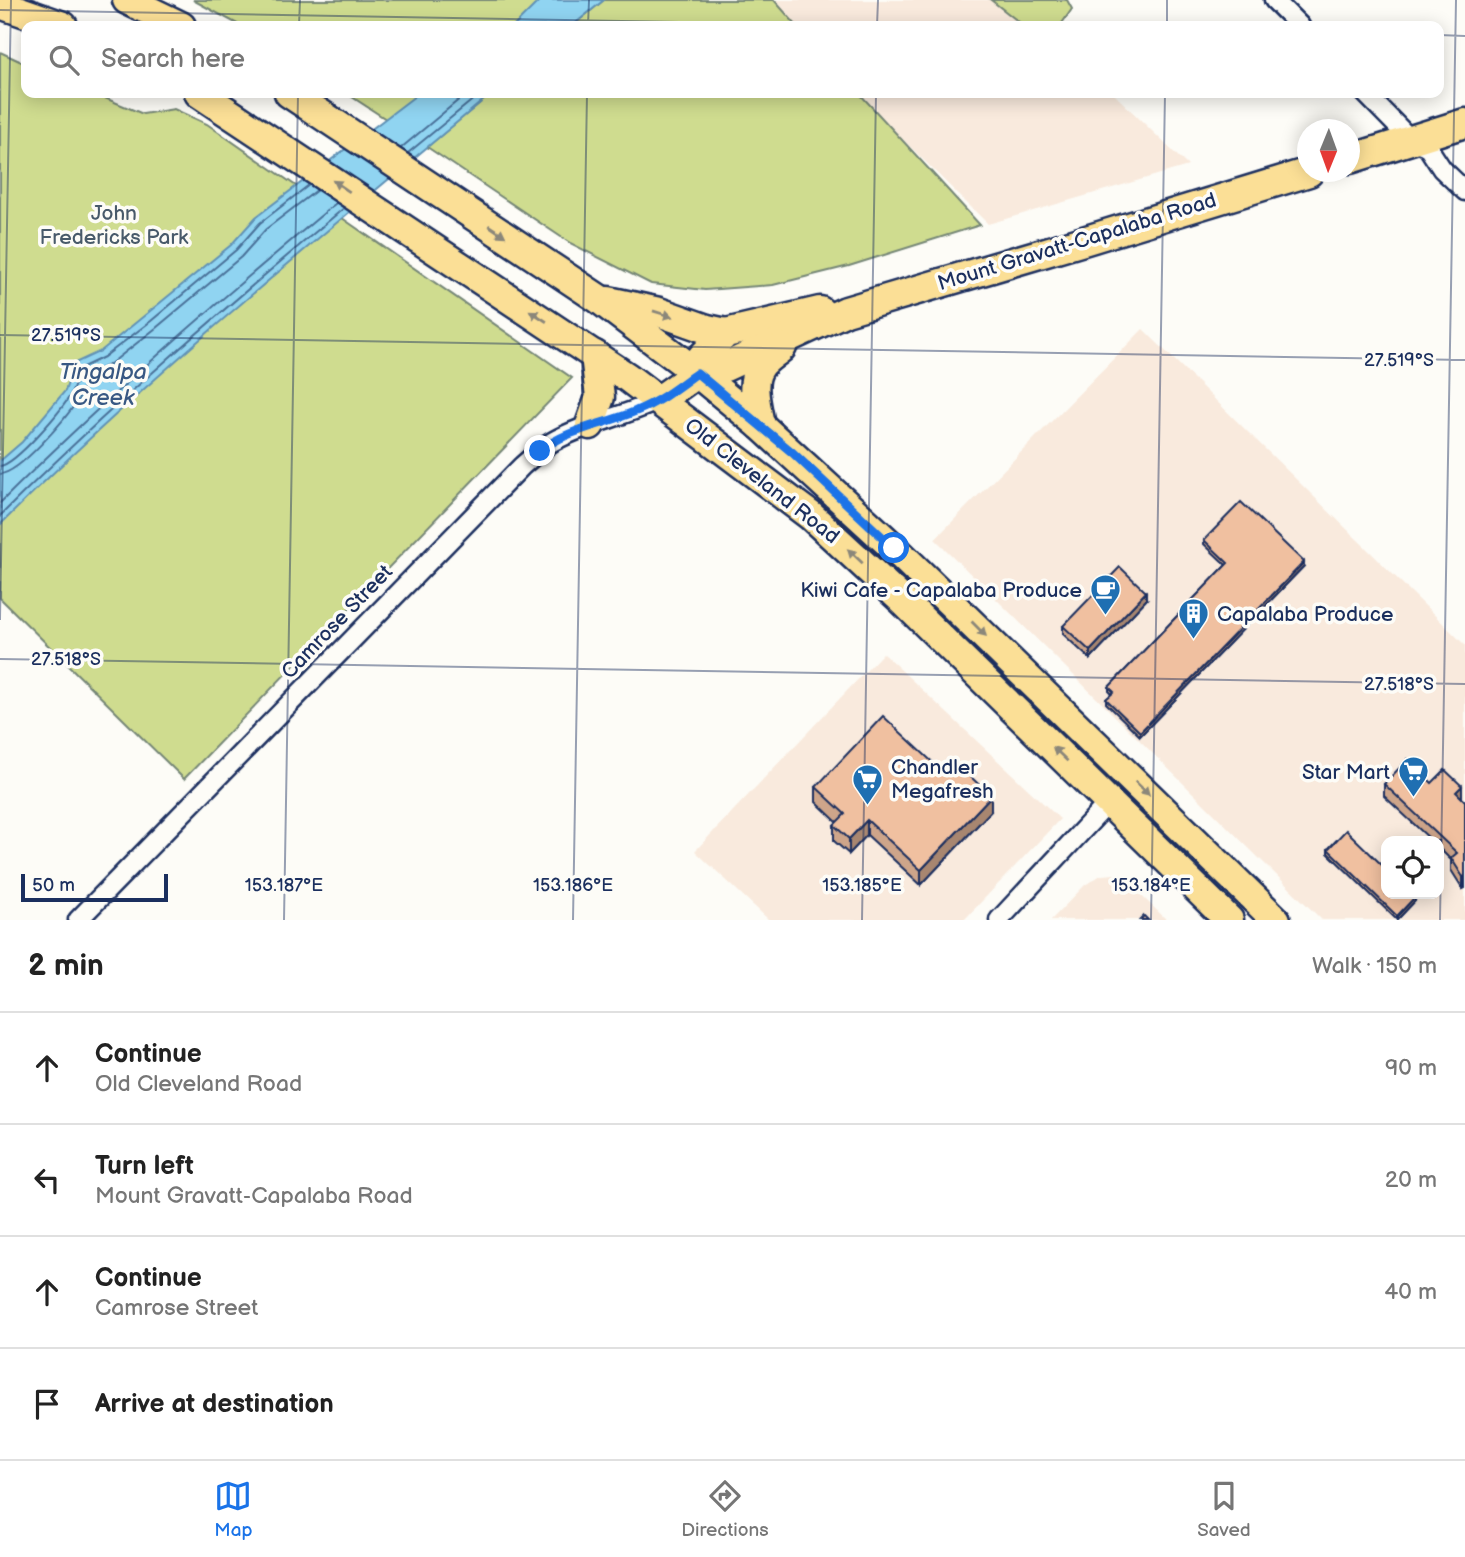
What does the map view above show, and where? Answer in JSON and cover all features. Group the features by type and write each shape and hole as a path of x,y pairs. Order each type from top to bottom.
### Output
{"main road":[{"path":"127,0 171,21"},
{"path":"0,4 49,21"},
{"name":"Old Cleveland Road","path":"207,98 595,355 659,400 811,516 901,599 1229,920"},
{"name":"Old Cleveland Road","path":"297,98 599,299 697,373 760,425 894,548 1276,920"},
{"path":"1360,156 1465,123"},
{"name":"Mount Gravatt-Capalaba Road","path":"659,400 697,373 725,367 846,311 1080,243 1297,175"},
{"path":"599,299 659,312 726,333"},
{"name":"Mount Gravatt-Capalaba Road","path":"697,373 702,357 726,333 819,311 846,311"},
{"path":"760,425 754,389 760,367 797,334"},
{"path":"590,425 600,397 595,355"}],"street":[{"path":"1274,0 1295,21"},
{"path":"1370,98 1411,140 1427,146 1442,169 1465,191"},
{"name":"Camrose Street","path":"78,920 522,466 548,444 590,425 637,411 659,400"},
{"path":"999,920 1109,802"}],"shaded area":[{"path":"763,0 1018,0 1040,21 784,21"},
{"path":"861,98 1118,98 1188,166 988,224"},
{"path":"1143,329 1465,645 1465,920 1322,920 935,539"},
{"path":"883,653 1060,819 964,920 769,920 695,851"},
{"path":"1115,874 1167,920 1051,920 1085,885 1101,875"}],"green space":[{"path":"193,0 580,0 557,21 232,21"},
{"path":"604,0 774,0 793,21 578,21"},
{"path":"991,0 1067,0 1072,9 1064,21 1018,21"},
{"name":"John Fredericks Park","path":"0,52 21,62 21,98 105,98 143,114 174,109 207,124 572,378 184,779 0,598"},
{"path":"354,98 460,98 409,134"},
{"path":"486,98 864,98 980,225 849,266 773,285 705,290 651,284 570,243 427,147"}],"water":[{"path":"540,0 604,0 578,21 519,21"},
{"name":"Tingalpa Creek","path":"412,98 486,98 179,358 118,412 0,525 0,461 22,442 65,391 75,363 101,351 231,245 256,217"}],"building":[{"name":"Capalaba Produce","path":"1241,502 1304,562 1140,732 1106,699 1114,692 1109,687 1228,563 1204,540"},
{"name":"Kiwi Cafe - Capalaba Produce","path":"1120,567 1146,592 1090,651 1063,626"},
{"name":"Chandler Megafresh","path":"883,716 942,771 953,760 991,796 921,870 867,820 849,839 834,825 845,814 816,787"},
{"path":"1408,759 1432,783 1445,770 1462,786 1456,792 1465,801 1465,876 1463,877 1451,858 1457,853 1444,841 1444,836 1439,836 1384,784"},
{"path":"1346,830 1381,864 1381,899 1413,899 1397,916 1328,849"}],"place":[{"name":"Kiwi Cafe - Capalaba Produce","path":"1105,617"},
{"name":"Capalaba Produce","path":"1194,641"},
{"name":"Star Mart","path":"1413,799"},
{"name":"Chandler Megafresh","path":"868,806"}],"route":[{"path":"540,451 573,432 637,411 659,400 697,373 793,453 894,548"}]}
